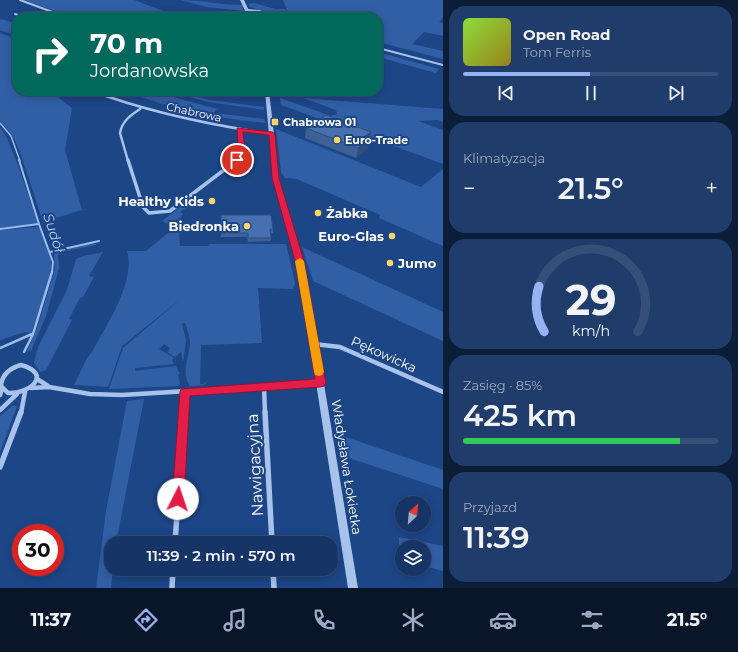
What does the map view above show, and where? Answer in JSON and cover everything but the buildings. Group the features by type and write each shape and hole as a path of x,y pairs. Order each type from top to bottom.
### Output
{"street":[{"path":"20,0 52,12"},
{"path":"242,0 248,10 262,12"},
{"path":"383,49 443,65"},
{"name":"Chabrowa","path":"105,96 140,109 205,124 272,134"},
{"name":"Władysława Łokietka","path":"268,96 276,178 300,261 353,588"},
{"path":"140,109 130,116 124,123 120,128 120,133 134,184 143,207 149,213 170,211 237,160 241,149 239,130"},
{"name":"Pękowicka","path":"314,344 340,347 443,392"},
{"path":"0,395 2,389 2,377 6,373 21,365 32,367 35,370 37,379 49,387"},
{"path":"2,389 8,393 17,394 25,392 31,388 37,379"},
{"path":"31,388 49,387 90,394 122,395 320,383"},
{"name":"Nawigacyjna","path":"264,386 272,536"},
{"path":"0,467 22,408 25,392"},
{"path":"175,536 185,392"},
{"path":"0,410 17,394"},
{"path":"172,587 173,576"},
{"path":"273,576 274,588"}],"shaded area":[{"path":"24,0 134,0 166,12 57,12"},
{"path":"180,0 242,5 244,11 207,7"},
{"path":"283,0 443,0 443,18 439,22 443,23 443,36 424,32 412,44 443,51 443,59 383,43 383,12 288,12"},
{"path":"254,3 275,9 286,9 287,12 266,12 250,7 248,4"},
{"path":"0,20 12,22 12,34 0,30"},
{"path":"0,33 12,37 12,96 56,96 72,108 65,150 82,210 43,222 20,152 13,136 0,121"},
{"path":"383,53 439,69 436,73 383,58"},
{"path":"138,96 169,96 217,109 214,113 264,119 266,123 214,116 163,104"},
{"path":"186,96 264,107 264,110 208,102"},
{"path":"280,98 331,116 337,114 336,110 303,98 443,109 443,122 437,120 418,121 443,130 443,164 281,105"},
{"path":"0,127 7,138 19,168 38,224 0,228"},
{"path":"276,129 421,187 443,169 443,246 379,218 380,215 297,179 285,178 281,172"},
{"path":"184,204 188,206 180,212 183,214 182,216 170,225 162,221"},
{"path":"39,227 51,260 51,272 44,299 31,333 25,332 0,340 0,230"},
{"path":"174,228 179,233 180,246 208,246 209,244 286,244 295,283 293,289 258,288 262,343 201,345 200,384 204,384 209,380 204,385 190,386 186,376 186,364 190,340 185,323 182,323 186,340 183,362 181,352 175,357 167,352 170,348 164,344 159,349 174,358 172,360 174,364 135,368 135,371 176,366 180,374 178,374 180,384 178,386 109,389 123,348 182,298 122,346 108,387 74,385 87,358 112,317 124,290 129,263 127,251 146,251"},
{"path":"92,243 96,245 61,252 58,255 59,268 46,316 31,351 27,351 37,328 55,269 54,253"},
{"path":"302,247 443,312 443,341 313,281"},
{"path":"103,252 89,276 94,277 83,297 80,298 69,319 72,320 46,370 40,372 34,363 38,347 67,290 76,259"},
{"path":"144,399 117,536 104,536 104,576 112,576 111,588 96,588 106,511 127,401"},
{"path":"12,406 17,406 0,452 0,416"},
{"path":"337,434 443,470 443,489 340,455"},
{"path":"399,537 414,540 399,540"},
{"path":"431,544 443,546 443,571 431,568"}],"waterway":[{"name":"Sudół","path":"0,123 11,136 20,161"},
{"name":"Sudół","path":"19,160 39,224"},
{"path":"0,229 39,224"},
{"name":"Sudół","path":"39,224 53,262 52,273"},
{"path":"50,252 99,241"},
{"name":"Sudół","path":"24,352 33,334 52,272"},
{"path":"0,348 32,334"}],"slow traffic":[{"path":"300,261 319,372"}],"place":[{"name":"Chabrowa 01","path":"275,122"},
{"name":"Euro-Trade","path":"337,140"},
{"name":"Healthy Kids","path":"212,201"},
{"name":"Żabka","path":"318,213"},
{"name":"Biedronka","path":"247,226"},
{"name":"Euro-Glas","path":"392,236"},
{"name":"Jumo","path":"390,263"}],"route":[{"path":"178,499 186,398 185,392 320,383 300,261 276,178 272,134 239,130 241,149 237,160"}]}
